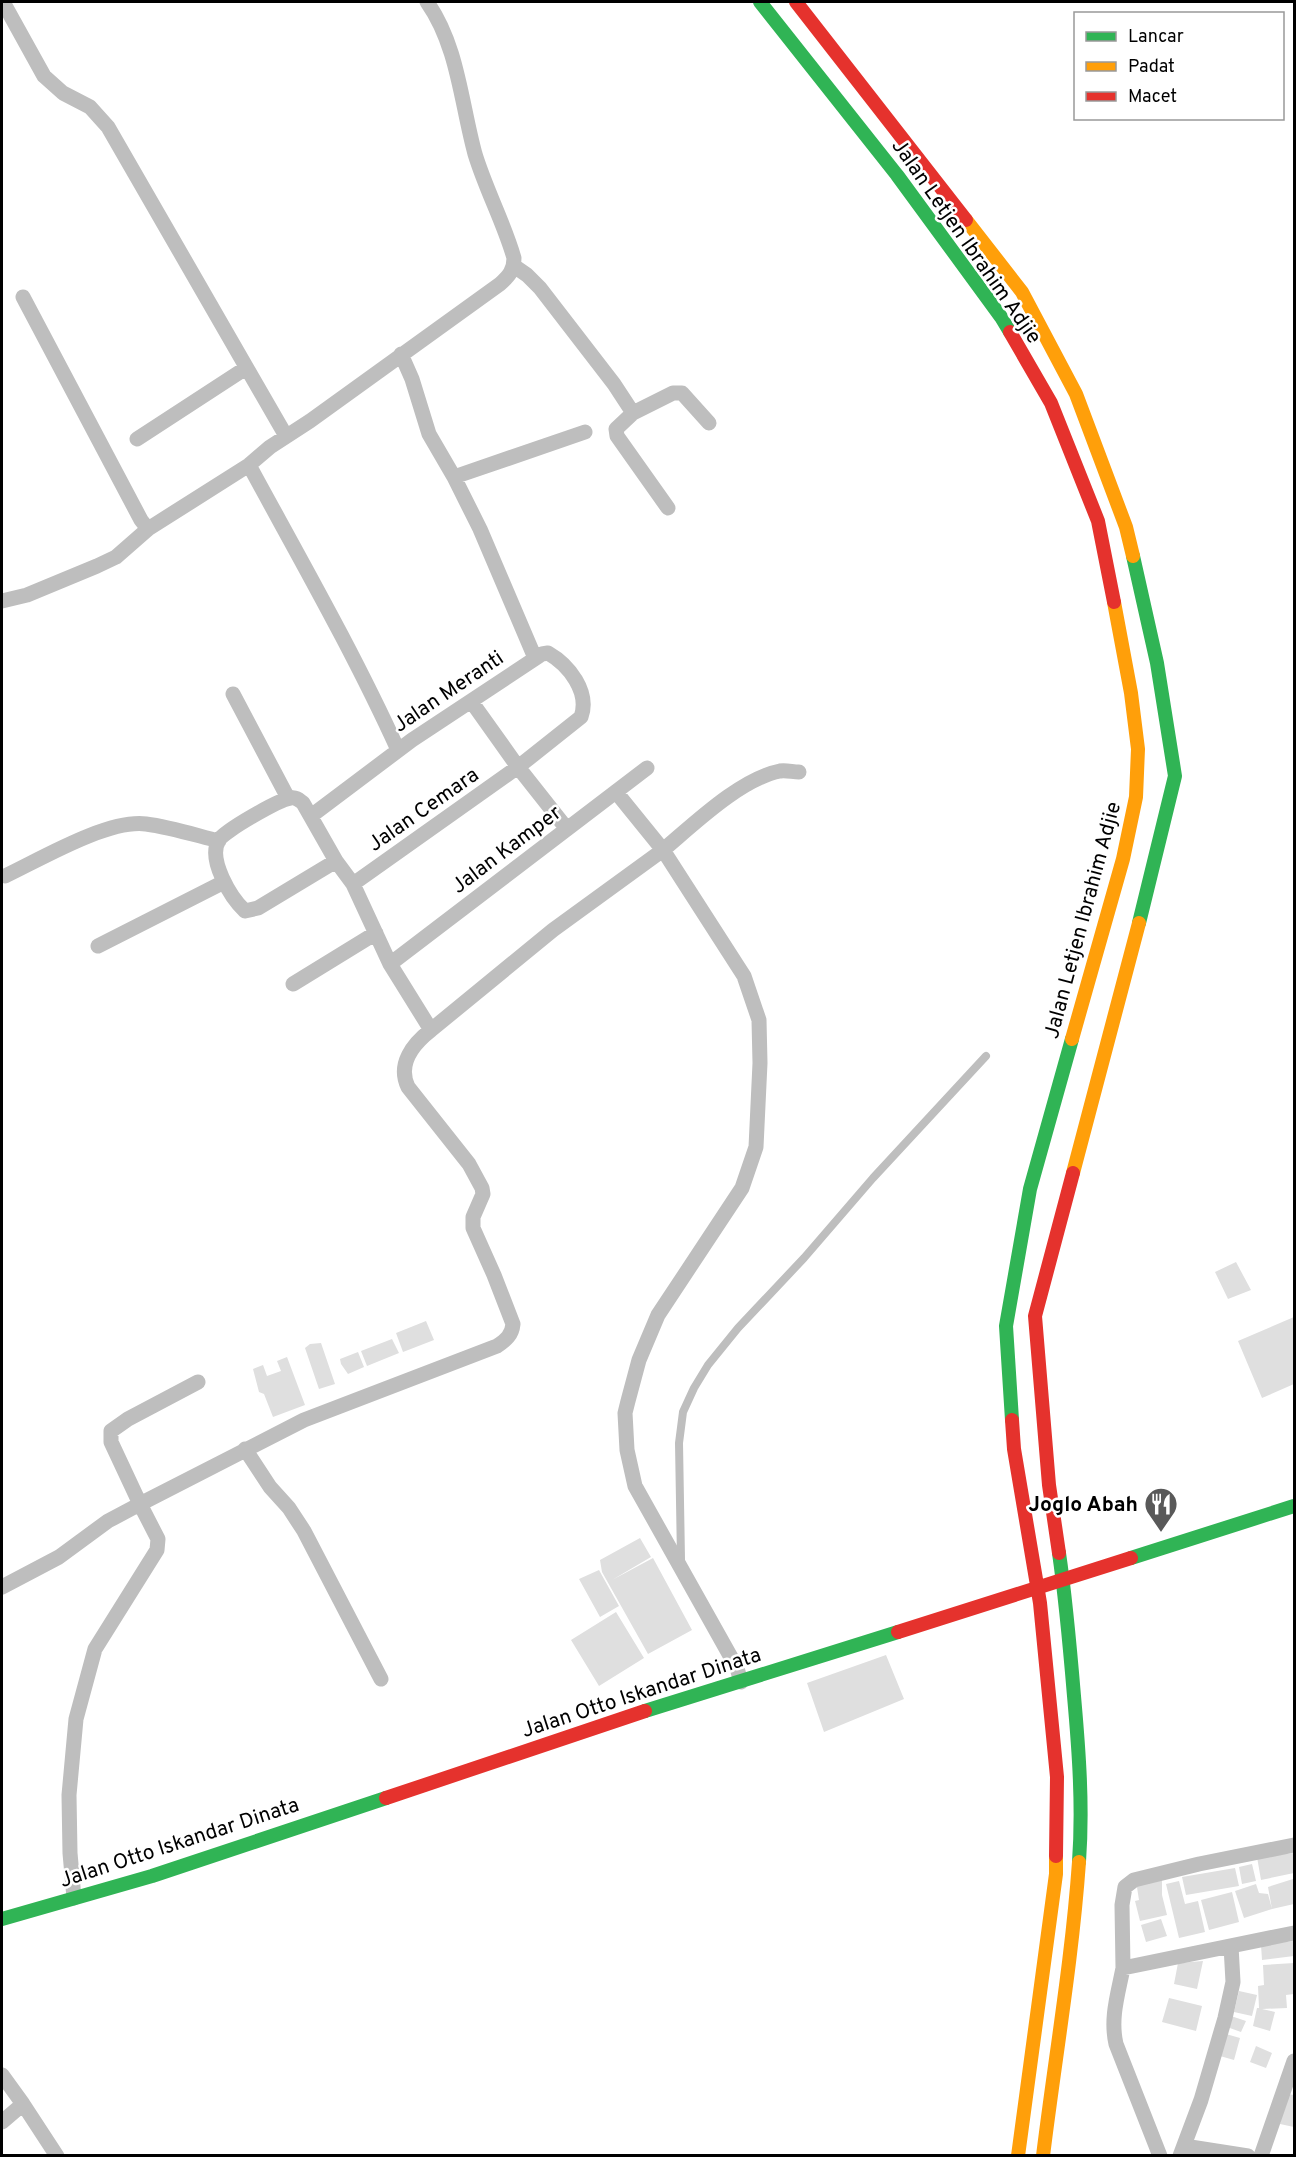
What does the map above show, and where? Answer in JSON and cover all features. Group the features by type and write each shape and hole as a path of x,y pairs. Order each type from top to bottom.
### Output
{"street":[{"path":"3,2 44,76 63,93 90,106 108,127 286,436"},
{"path":"2,601 27,595 116,557 148,529 249,465 261,453 510,275 514,266 510,244 496,213 476,155 450,48 437,16 427,2"},
{"name":"Jalan Letjen Ibrahim Adjie","path":"760,2 918,203 1000,317 1051,403 1098,521 1131,693 1138,749 1136,797 1123,859 1030,1189 1006,1326 1014,1449 1041,1615 1057,1778 1056,1874 1018,2156"},
{"name":"Jalan Letjen Ibrahim Adjie","path":"796,2 1022,292 1076,394 1122,516 1157,663 1175,776 1147,892 1035,1316 1049,1485 1066,1602 1080,1767 1081,1844 1074,1934 1058,2034 1043,2156"},
{"path":"514,266 540,288 614,384 633,413"},
{"path":"22,297 141,520 148,529"},
{"path":"401,354 412,379 429,434 454,477 509,593 535,658"},
{"path":"137,439 246,368"},
{"path":"668,508 617,436 616,429 633,413 673,393 682,393 709,423"},
{"path":"454,477 585,432"},
{"path":"249,465 382,714 398,750"},
{"name":"Jalan Meranti","path":"311,816 398,750 535,658 548,653 563,664 584,697 581,717"},
{"path":"233,694 288,798"},
{"path":"471,701 518,767 567,829"},
{"name":"Jalan Cemara","path":"353,885 518,767 581,717"},
{"name":"Jalan Kamper","path":"390,964 648,768"},
{"path":"2,1587 59,1557 108,1521 304,1420 497,1346 506,1340 512,1332 513,1324 473,1228 473,1217 483,1194 482,1188 469,1164 408,1087 403,1069 411,1051 422,1037 553,930 663,850 730,795 765,776 782,771 799,772"},
{"path":"616,792 663,850 744,976 759,1020 760,1064 756,1147 742,1188 658,1315 639,1360 625,1413 627,1450 635,1486 737,1668 741,1682"},
{"path":"336,861 258,908 245,911 237,904 224,882 214,853 225,833 250,818 288,798 296,798 303,803 336,861 353,885 390,964 431,1030"},
{"path":"4,876 97,832 120,825 145,824 219,841"},
{"path":"98,946 224,882"},
{"path":"293,984 376,933"},
{"path":"74,1898 70,1853 69,1795 76,1719 95,1649 158,1550 158,1539 111,1442 111,1431 128,1419 198,1382"},
{"path":"245,1449 270,1487 289,1508 304,1531 381,1679"},
{"name":"Jalan Otto Iskandar Dinata","path":"2,1918 152,1876 620,1720 1294,1506"},
{"path":"1160,2156 1113,2032 1113,2018 1123,1968 1122,1905 1125,1887 1134,1880 1294,1845"},
{"path":"1123,1968 1294,1933"},
{"path":"1231,1946 1233,1982 1225,2018 1201,2100 1182,2151 1248,2156"},
{"path":"1261,2156 1294,2061"},
{"path":"2,2075 57,2156"},
{"path":"2,2122 23,2104"}],"lane":[{"path":"682,1568 680,1443 683,1412 694,1388 708,1365 738,1328 986,1056"}],"building":[{"path":"1236,1262 1251,1290 1228,1299 1215,1272"},
{"path":"1294,1317 1294,1384 1262,1398 1238,1341"},
{"path":"426,1321 434,1340 403,1352 396,1333"},
{"path":"392,1339 399,1353 367,1366 361,1351"},
{"path":"321,1343 335,1384 319,1389 305,1348 310,1344"},
{"path":"358,1352 364,1367 348,1374 340,1359"},
{"path":"287,1357 305,1405 273,1417 264,1394 259,1392 253,1369 263,1365 267,1376 281,1371 277,1361"},
{"path":"640,1538 651,1557 612,1580 653,1558 692,1630 648,1654 602,1572 600,1560"},
{"path":"599,1570 619,1606 600,1617 579,1579"},
{"path":"616,1612 644,1658 599,1686 571,1640"},
{"path":"886,1655 904,1699 824,1732 807,1683"},
{"path":"1294,1853 1294,1873 1261,1880 1257,1857"},
{"path":"1252,1864 1256,1881 1242,1884 1239,1867"},
{"path":"1235,1868 1239,1886 1186,1895 1182,1877"},
{"path":"1162,1876 1162,1895 1167,1915 1140,1921 1135,1901 1139,1900 1136,1881"},
{"path":"1293,1879 1294,1904 1272,1909 1268,1887"},
{"path":"1179,1881 1185,1904 1198,1901 1205,1932 1179,1938 1166,1884"},
{"path":"1256,1884 1259,1893 1268,1894 1272,1909 1244,1918 1235,1891"},
{"path":"1232,1892 1239,1922 1209,1930 1201,1900"},
{"path":"1161,1919 1167,1936 1146,1942 1141,1925"},
{"path":"1293,1941 1294,1956 1262,1960 1261,1945"},
{"path":"1203,1961 1197,1989 1174,1984 1178,1963"},
{"path":"1294,1963 1294,1994 1286,1995 1287,2008 1262,2009 1275,2012 1270,2031 1253,2026 1257,2008 1259,2008 1258,1986 1264,1985 1263,1965"},
{"path":"1239,1991 1257,1995 1252,2016 1234,2012"},
{"path":"1169,1998 1202,2006 1196,2031 1162,2022"},
{"path":"1231,2016 1246,2021 1241,2032 1227,2027"},
{"path":"1219,2032 1240,2038 1234,2060 1213,2054"},
{"path":"1256,2046 1272,2053 1266,2068 1250,2062"},
{"path":"1287,2094 1294,2095 1294,2127 1280,2124"}],"traffic: fast":[{"path":"760,2 897,175 1010,332"},
{"path":"1133,556 1157,663 1175,776 1139,923"},
{"path":"1012,1420 1006,1326 1030,1189 1072,1039"},
{"path":"1131,1558 1294,1506"},
{"path":"1059,1553 1068,1624 1079,1759 1081,1821 1079,1862"},
{"path":"645,1711 898,1632"},
{"path":"2,1919 152,1876 386,1798"}],"traffic: slow":[{"path":"966,220 1022,292 1076,394 1126,527 1133,556"},
{"path":"1072,1039 1123,859 1136,797 1138,749 1131,693 1114,602"},
{"path":"1073,1173 1139,923"},
{"path":"1018,2156 1056,1874 1056,1856"},
{"path":"1043,2156 1068,1973 1079,1862"}],"traffic: jam":[{"path":"796,2 966,220"},
{"path":"1010,332 1051,403 1098,521 1114,602"},
{"path":"1059,1553 1049,1485 1035,1316 1073,1173"},
{"path":"1012,1420 1014,1449 1040,1603 1057,1777 1056,1856"},
{"path":"898,1632 1131,1558"},
{"path":"386,1798 645,1711"}],"place":[{"name":"Joglo Abah","path":"1161,1533"}]}
